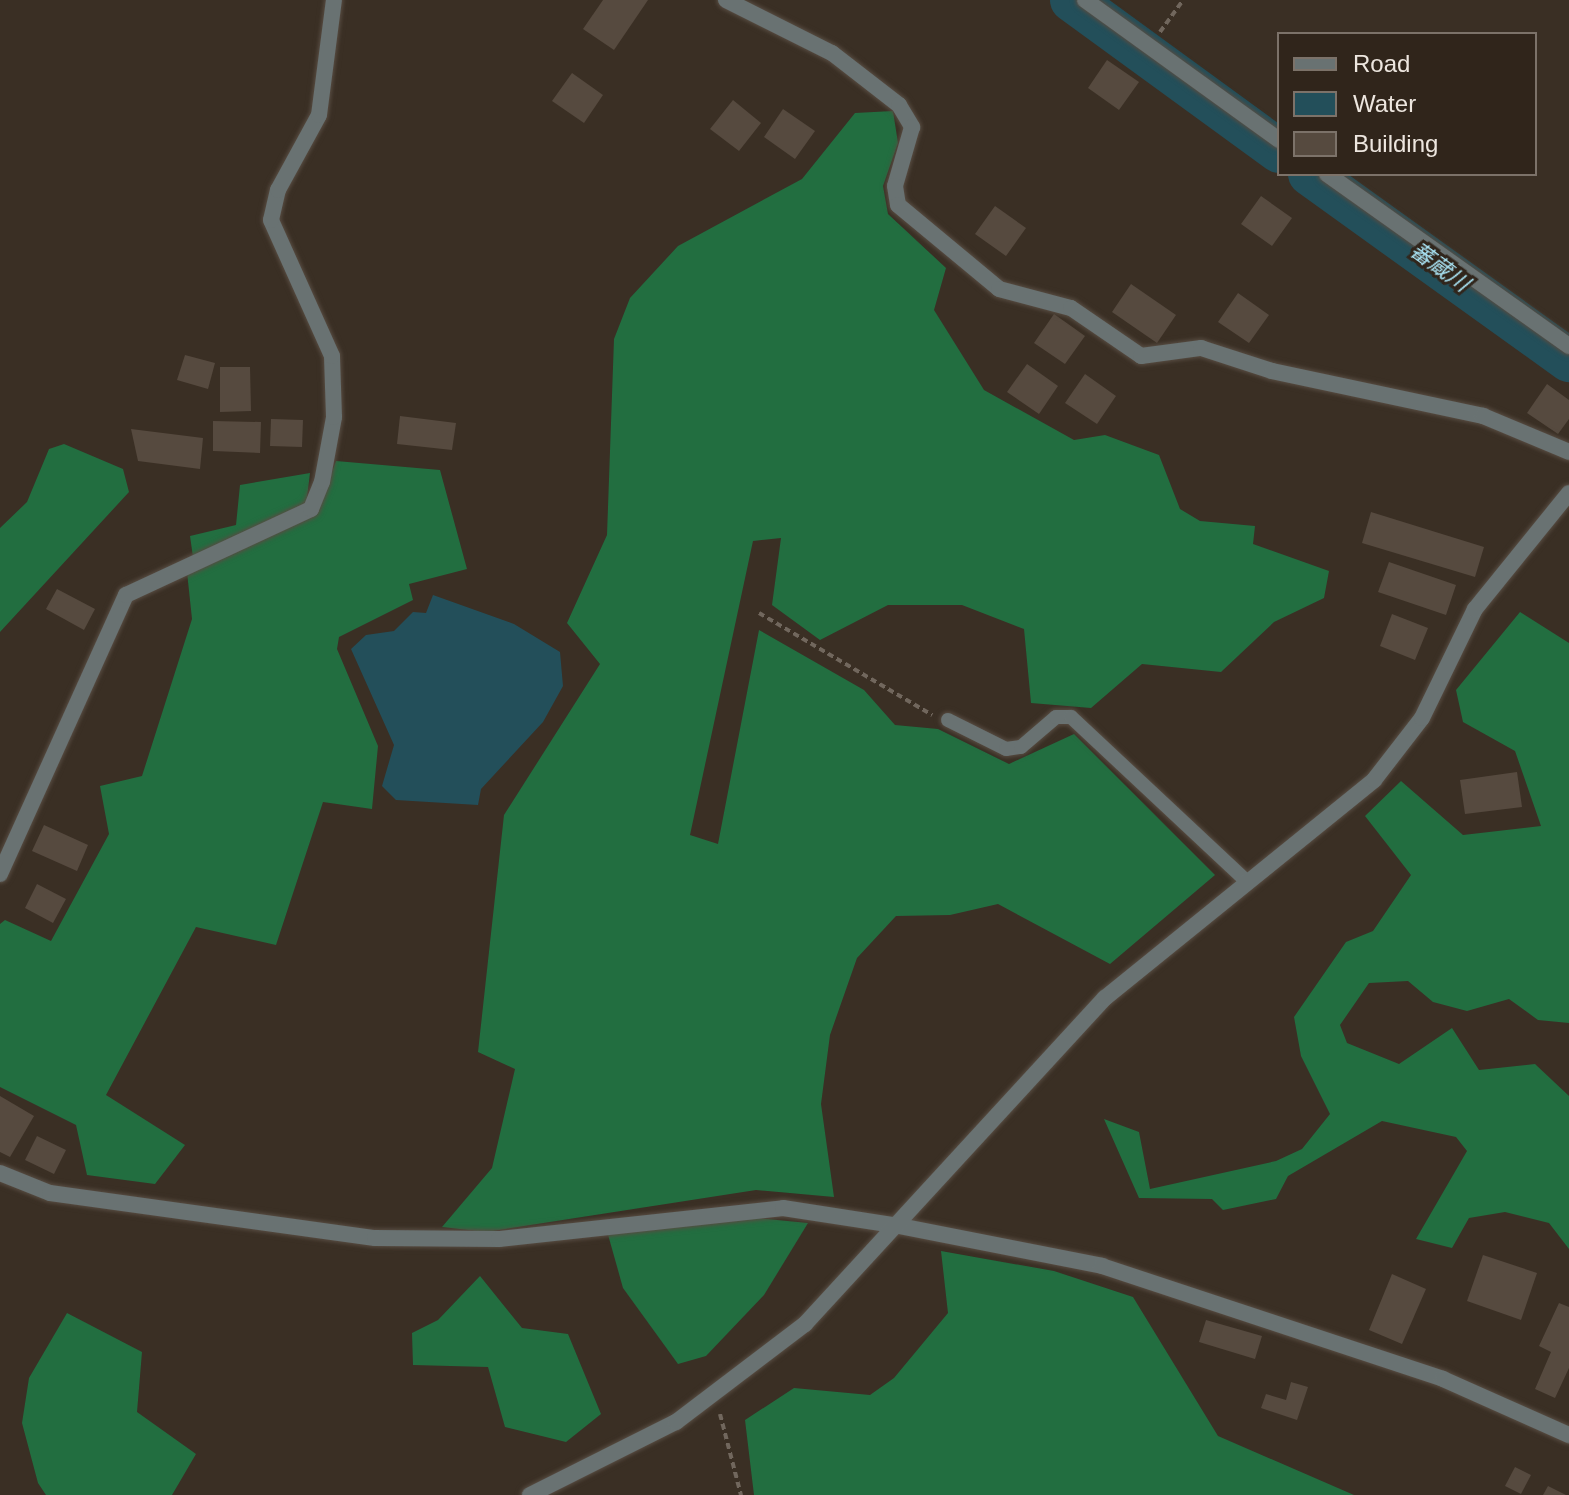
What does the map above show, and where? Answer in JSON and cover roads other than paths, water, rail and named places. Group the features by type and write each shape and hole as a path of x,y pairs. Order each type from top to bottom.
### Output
{"street":[{"path":"0,874 126,595 311,509 322,482 334,417 332,356 271,220 278,190 304,153 319,115 334,0"},
{"path":"726,0 832,53 899,105 912,127 895,186 898,205 999,289 1071,308 1141,356 1201,348 1272,371 1483,416 1569,452"},
{"path":"1085,0 1277,139"},
{"path":"1330,176 1569,346"},
{"path":"530,1495 643,1442 710,1398 805,1324 899,1226 1105,998 1244,879 1374,780 1422,718 1475,609 1569,493"},
{"path":"0,1173 50,1193 435,1242 783,1208 899,1226 1102,1266 1443,1379 1569,1435"}],"lane":[{"path":"948,720 1006,749 1021,747 1056,717 1071,717 1244,879"}],"water":[{"path":"433,595 514,624 560,652 563,686 543,722 481,789 478,805 396,800 382,786 394,745 351,649 366,635 394,631 413,612 426,613"}],"waterway":[{"name":"蕃蔵川","path":"1072,0 1277,150"},
{"name":"蕃蔵川","path":"1313,176 1569,360"}]}
